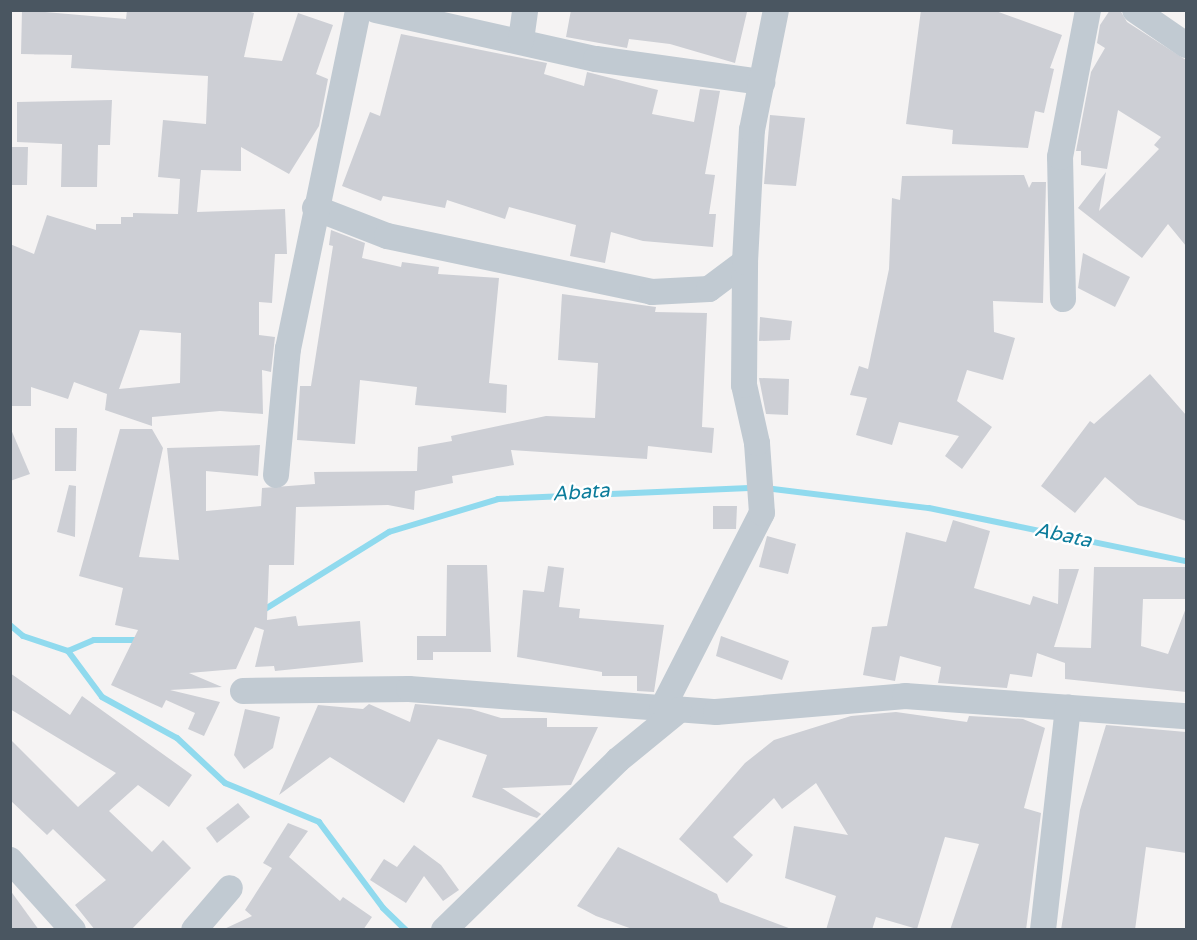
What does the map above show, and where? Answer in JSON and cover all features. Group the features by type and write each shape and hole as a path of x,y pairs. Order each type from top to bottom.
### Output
{"street":[{"path":"276,475 288,349 315,208 358,10"},
{"path":"376,10 690,76 762,82"},
{"path":"521,40 525,10"},
{"path":"444,930 670,710 757,525 761,496 757,443 744,385 745,262 752,130 776,10"},
{"path":"1063,299 1060,157 1088,10"},
{"path":"1135,10 1186,45"},
{"path":"315,208 387,236 652,292 709,289 745,262"},
{"path":"243,692 409,689 670,710 749,711 871,696 1186,716"},
{"path":"1043,930 1068,707"},
{"path":"10,860 73,930"},
{"path":"194,930 230,888"}],"building":[{"path":"22,10 126,19 127,10 243,10 254,13 244,57 282,61 298,13 333,25 316,74 328,79 319,126 289,174 241,147 241,171 201,170 197,212 285,209 287,254 275,254 272,303 259,302 259,335 275,337 271,372 262,370 263,414 220,411 152,417 152,426 105,410 107,394 74,382 68,399 31,387 31,406 10,406 10,244 34,254 47,215 96,230 96,224 121,224 121,217 133,217 133,213 178,214 180,179 158,177 163,120 206,124 208,76 71,68 72,55 21,54","holes":["140,330 181,333 180,383 119,389"]},
{"path":"571,10 732,10 747,12 735,63 670,44 629,39 627,48 566,37"},
{"path":"921,10 993,10 1062,35 1050,68 1054,69 1044,113 1035,111 1028,148 952,144 953,130 906,124"},
{"path":"1110,10 1120,10 1127,22 1186,60 1186,246 1168,224 1142,258 1078,208 1106,172 1099,211 1159,149 1154,145 1161,137 1118,110 1107,169 1081,165 1081,151 1076,151 1091,72 1105,48 1097,43 1100,25"},
{"path":"401,34 547,63 544,74 584,86 587,72 658,90 652,114 694,122 700,89 720,91 705,174 715,175 709,214 716,214 713,247 643,241 611,232 605,263 570,256 576,225 509,207 505,219 447,200 445,208 383,196 381,201 342,186 370,112 380,116"},
{"path":"112,100 110,145 98,145 97,187 61,187 62,144 17,142 17,102"},
{"path":"770,115 805,118 796,186 764,184"},
{"path":"10,147 28,147 27,185 10,185"},
{"path":"1024,175 1029,188 1032,182 1046,182 1043,303 993,301 994,332 1015,338 1003,380 967,370 957,401 992,427 962,469 945,456 959,436 899,422 892,445 856,435 867,398 850,395 859,366 868,369 889,269 892,198 900,200 902,176"},
{"path":"331,230 365,243 362,258 401,267 402,262 439,267 438,274 499,278 489,383 507,385 506,413 415,405 417,387 360,380 355,444 297,440 300,386 311,386 333,246 329,245"},
{"path":"1083,253 1130,277 1115,307 1078,288"},
{"path":"562,294 656,307 655,312 707,313 702,427 714,428 712,453 648,446 647,459 511,450 514,465 452,476 453,483 415,491 414,510 388,505 296,507 294,565 269,565 267,620 296,616 298,626 360,621 363,662 275,671 274,666 255,667 264,630 255,627 236,669 189,673 222,687 170,690 220,702 204,736 188,729 195,713 166,700 162,708 111,685 138,630 115,625 123,588 79,576 120,429 152,429 163,448 139,557 179,560 167,448 260,445 258,476 206,471 206,511 261,506 262,488 315,484 314,472 417,471 418,447 452,441 451,436 546,416 595,418 598,363 558,360"},
{"path":"760,317 792,321 790,340 759,341"},
{"path":"1150,374 1186,415 1186,521 1138,505 1105,477 1075,513 1041,486 1090,421 1094,424"},
{"path":"759,378 789,379 788,415 766,414"},
{"path":"10,427 30,474 10,481"},
{"path":"55,428 77,428 76,471 55,471"},
{"path":"69,485 76,486 75,537 57,532"},
{"path":"713,506 737,506 736,529 713,529"},
{"path":"953,520 990,531 974,588 1030,605 1033,596 1058,604 1059,569 1079,569 1054,647 1091,648 1094,567 1186,567 1186,599 1143,599 1141,646 1168,654 1186,608 1186,692 1065,679 1065,663 1037,653 1032,677 1010,674 1007,688 938,683 941,667 900,656 895,681 863,675 872,627 887,626 906,532 946,542"},
{"path":"767,536 796,544 788,574 759,567"},
{"path":"447,565 487,565 491,652 433,652 433,660 417,660 417,636 446,636"},
{"path":"548,566 564,568 559,607 580,609 579,618 664,625 654,692 637,691 637,676 602,676 602,672 517,657 523,590 544,592"},
{"path":"721,636 789,661 782,680 716,656"},
{"path":"10,673 70,715 82,696 192,775 169,807 138,785 109,811 152,852 163,840 191,868 131,930 95,930 75,905 106,880 53,829 47,835 10,800 10,739 78,807 116,773 10,709"},
{"path":"369,704 410,722 415,704 471,709 501,718 547,718 547,727 598,727 571,785 502,788 541,814 537,818 472,797 487,755 438,739 404,803 330,757 279,795 318,705 363,709"},
{"path":"245,709 280,717 273,748 244,769 234,755"},
{"path":"896,712 967,722 969,716 1023,719 1045,728 1024,808 1041,813 1026,930 950,930 979,844 945,837 917,929 876,917 872,930 826,930 836,896 785,878 794,826 848,835 816,783 782,809 774,798 733,837 753,855 727,883 679,839 745,763 774,740 851,716"},
{"path":"1106,725 1186,732 1186,853 1146,847 1135,930 1061,930 1080,810"},
{"path":"238,803 250,817 217,843 206,828"},
{"path":"288,823 308,831 289,857 340,901 343,897 372,917 363,930 222,930 252,916 245,910 272,868 263,863"},
{"path":"414,845 441,865 459,890 443,901 424,876 406,903 370,880 384,859 397,867"},
{"path":"618,847 717,894 720,902 794,930 635,930 596,916 577,906"},
{"path":"10,890 39,930 10,930"}],"waterway":[{"name":"Abata","path":"262,611 389,532 498,499 755,488"},
{"name":"Abata","path":"765,488 929,508 1186,561"},
{"name":"Abata","path":"10,625 23,636 68,651 94,640 139,640"},
{"path":"68,651 102,697 177,738 225,783 319,822 383,908 406,930"}]}
